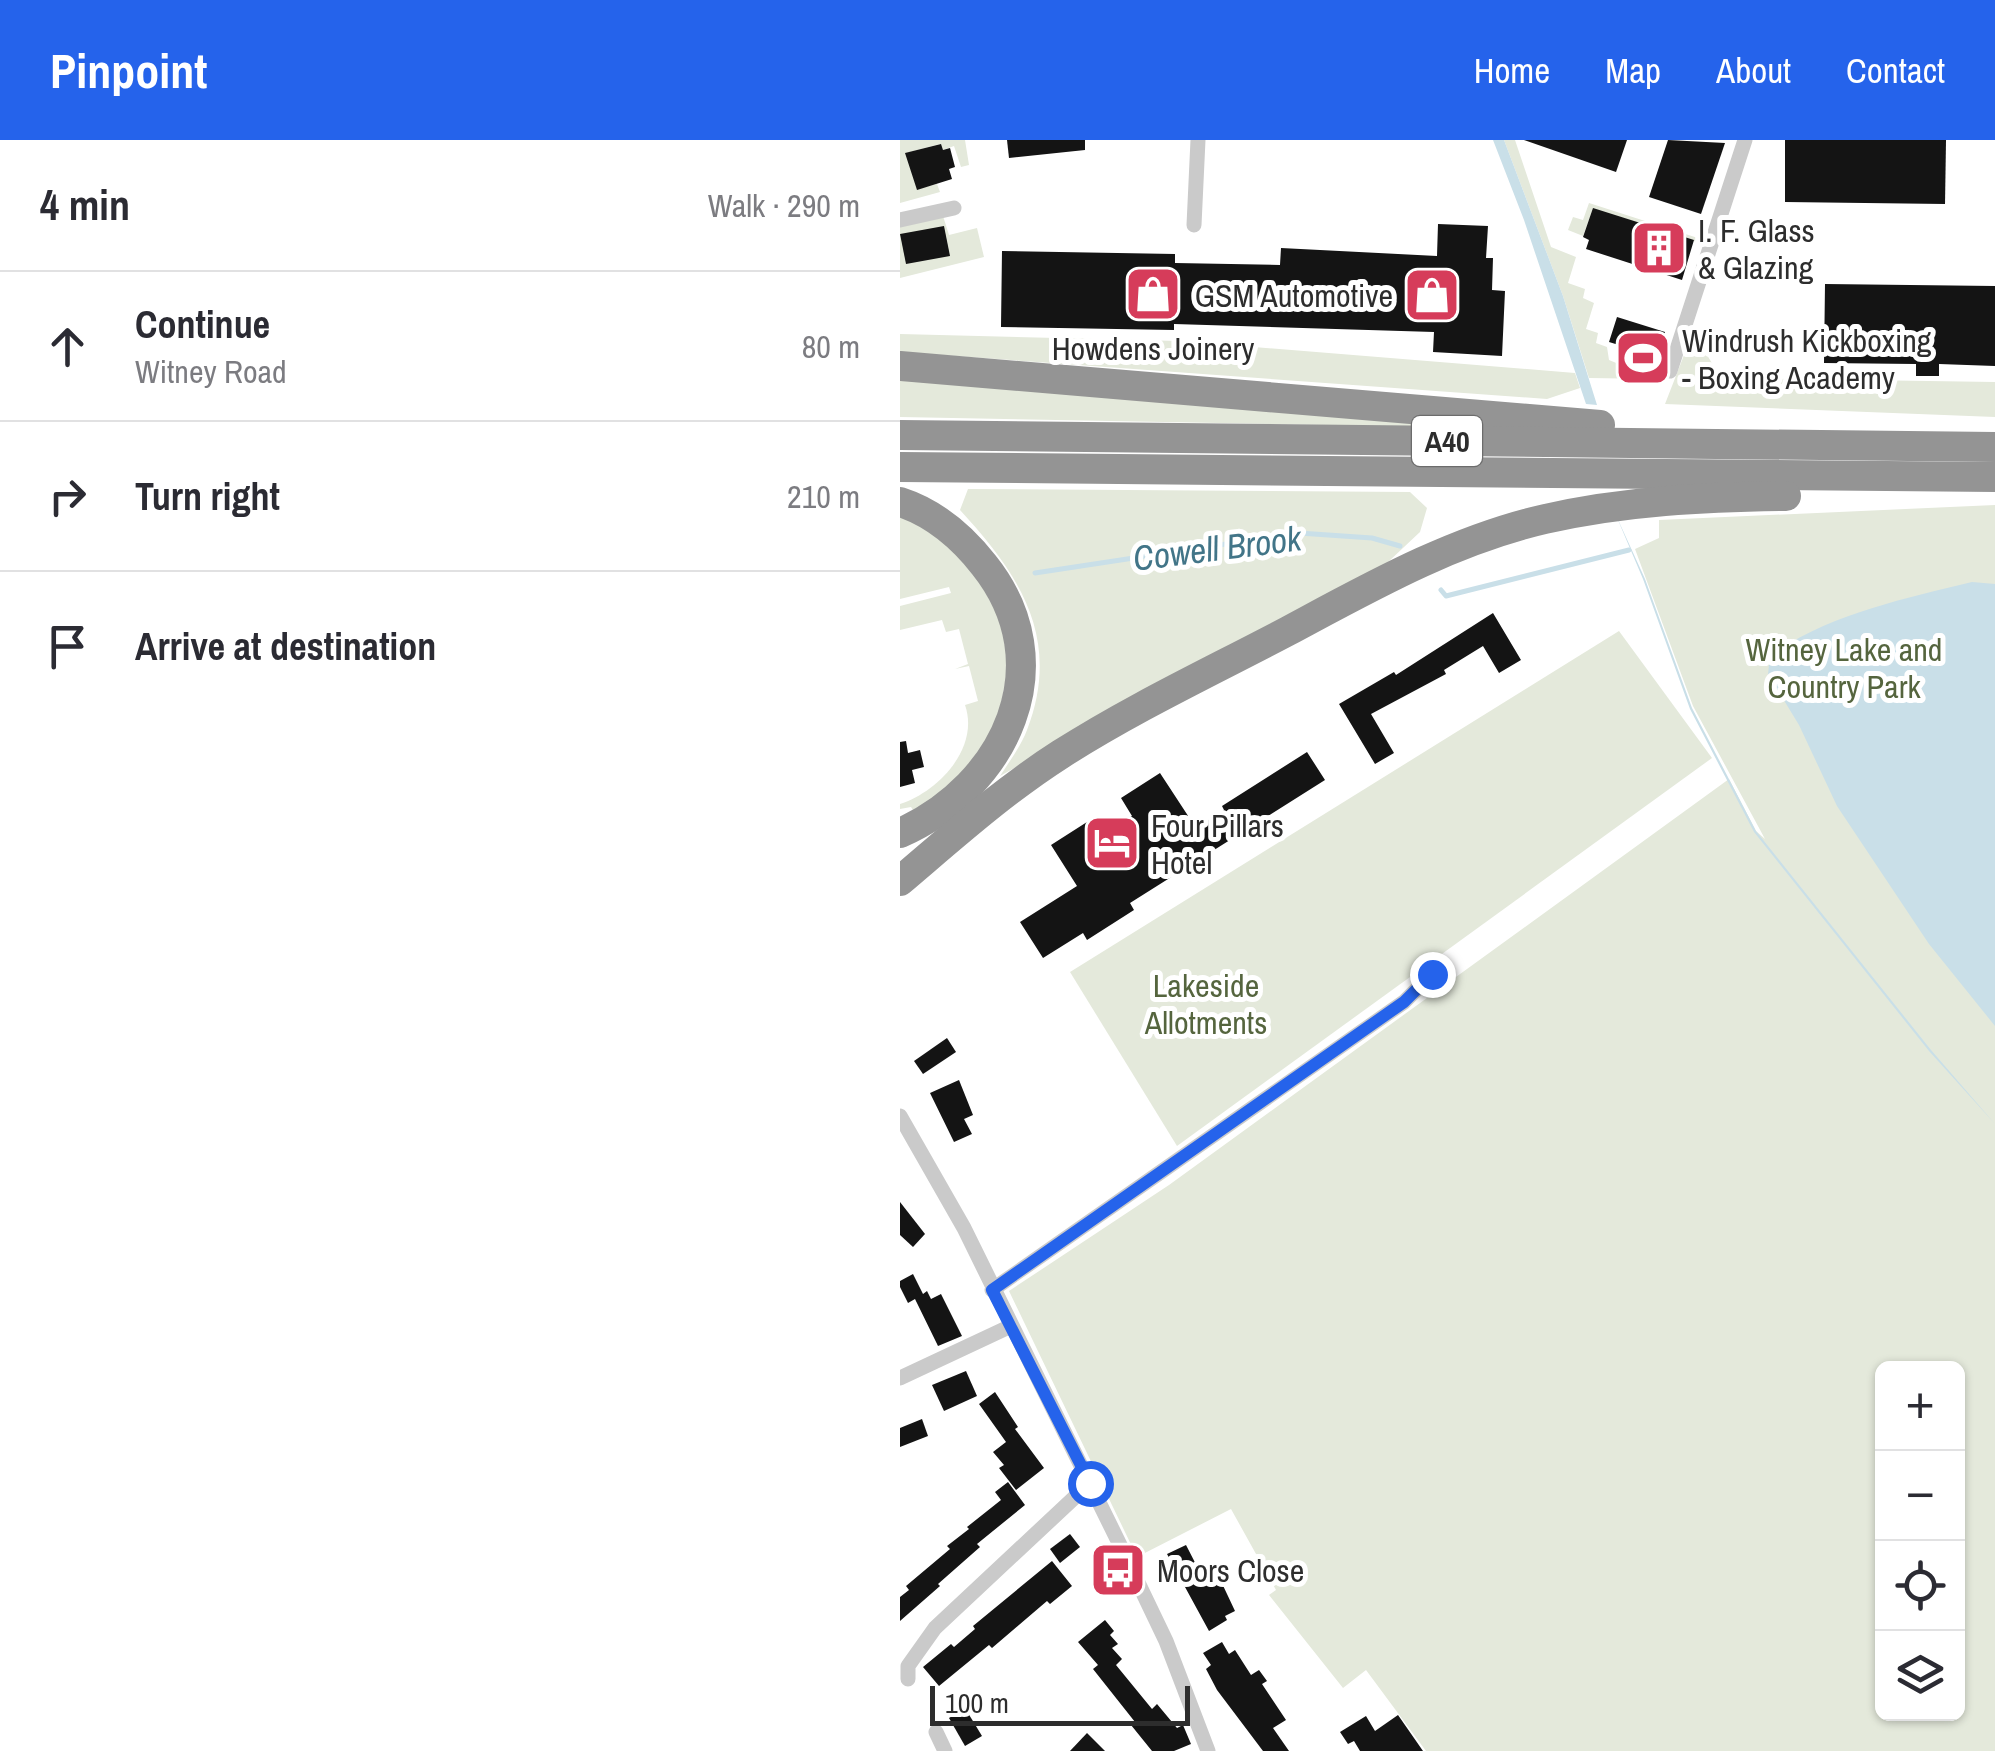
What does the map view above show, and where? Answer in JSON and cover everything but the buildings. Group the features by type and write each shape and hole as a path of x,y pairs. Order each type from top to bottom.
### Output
{"highway":[{"path":"900,366 1632,428 1684,444"},
{"name":"A40","path":"900,435 1995,447"},
{"name":"A40","path":"900,467 1995,477"},
{"path":"900,881 1004,794 1063,753 1386,578 1458,546 1543,520 1617,506 1716,496 1826,495 1881,477"},
{"path":"900,502 937,520 967,543 1002,588 1016,621 1021,673 1012,720 987,768 933,818 900,833"}],"street":[{"path":"1194,226 1198,140"},
{"path":"1670,371 1745,140"},
{"path":"900,220 954,208"},
{"path":"992,1290 1404,1002 1432,974 1427,965"},
{"path":"900,1116 964,1228 1090,1483 1166,1642 1208,1751"},
{"path":"900,1378 1011,1326"},
{"path":"908,1679 908,1666 935,1628 1090,1483"},
{"path":"936,1732 944,1751"}],"green space":[{"path":"900,140 965,140 969,165 961,167 954,146 943,150 940,144 906,153 917,189 937,184 940,192 900,203"},
{"path":"1504,140 1515,140 1551,247 1576,257 1568,283 1585,289 1583,298 1594,303 1586,329 1598,333 1596,343 1607,347 1609,360 1655,379 1589,378 1563,296"},
{"path":"1589,203 1701,239 1697,242 1593,209 1583,236 1568,230 1573,217 1583,220"},
{"path":"943,216 949,235 977,228 984,257 900,278 900,224"},
{"path":"1693,332 1721,378 1995,382 1995,417 1665,404"},
{"path":"900,334 1180,341 1575,373 1580,388 1547,399 900,352"},
{"path":"900,377 1435,418 1435,427 900,417"},
{"path":"968,489 1410,492 1427,508 1420,532 1387,563 1000,776 1024,736 1037,697 1037,638 1017,584 960,510"},
{"name":"Witney Lake and Country Park","path":"1995,505 1995,1751 1426,1751 1366,1670 1343,1688 1269,1595 1276,1590 1231,1509 1137,1557 1009,1291 1169,1185 1729,779 1756,831 1765,839 1693,706 1635,549 1659,538 1659,520"},
{"path":"900,509 956,540 1013,642 995,735 941,795 913,810 900,809 900,804 928,790 952,766 967,737 965,705 978,701 969,666 955,669 968,664 959,629 946,632 942,620 900,630 900,606 951,593 949,587 900,599"},
{"name":"Lakeside Allotments","path":"1619,631 1712,758 1177,1146 1070,972"}],"water":[{"path":"1493,140 1504,140 1563,296 1597,405 1586,404"},
{"path":"1615,513 1645,579 1692,708 1756,831 1995,1124 1929,1051 1754,832 1690,709"},
{"path":"1972,582 1995,584 1995,1026 1929,944 1837,806 1799,725 1768,674 1770,656 1817,629 1867,610"}],"waterway":[{"name":"Cowell Brook","path":"1035,573 1299,533 1372,538 1400,546"},
{"name":"Cowell Brook","path":"1441,590 1446,596 1629,550"}],"place":[{"name":"I. F. Glass & Glazing","path":"1659,248"},
{"name":"Howdens Joinery","path":"1153,294"},
{"name":"GSM Automotive","path":"1432,295"},
{"name":"Windrush Kickboxing - Boxing Academy","path":"1643,358"},
{"name":"Four Pillars Hotel","path":"1112,843"},
{"name":"Moors Close","path":"1118,1570"}],"route":[{"path":"1090,1483 992,1290 1404,1002 1432,974"}]}
